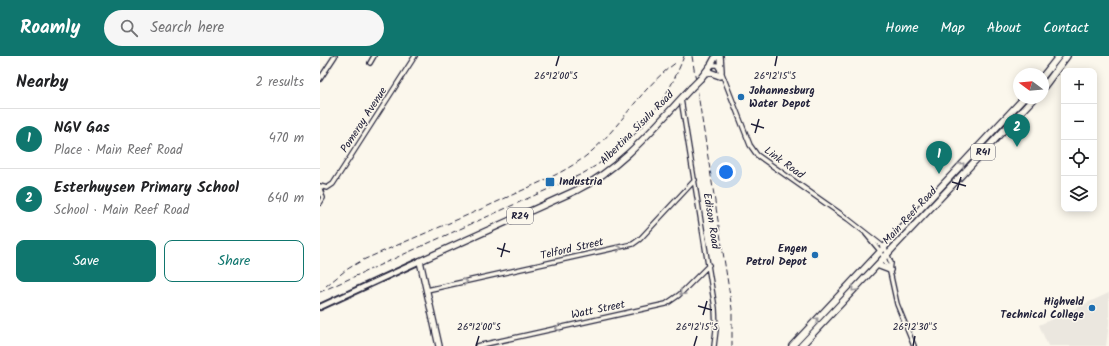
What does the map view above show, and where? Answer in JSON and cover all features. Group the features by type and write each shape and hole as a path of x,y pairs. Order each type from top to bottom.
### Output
{"main road":[{"name":"Albertina Sisulu Road","path":"420,261 592,182 625,157 703,75 716,56"},
{"path":"703,75 709,72 721,74 720,56"},
{"path":"1049,68 1059,56"},
{"path":"1049,80 1067,56"},
{"name":"Main Reef Road","path":"800,346 877,265 885,253 1018,104"},
{"name":"Main Reef Road","path":"792,346 982,154 1028,104"},
{"path":"988,137 993,142"},
{"path":"977,149 982,154"},
{"path":"420,261 439,346"},
{"path":"877,265 890,271"}],"street":[{"path":"320,79 335,56"},
{"path":"370,63 374,56"},
{"name":"Pomeroy Avenue","path":"321,187 330,187 336,179 415,56"},
{"path":"711,65 712,69 721,74"},
{"name":"Link Road","path":"721,74 750,144 757,155 866,234 885,253 898,304 914,346"},
{"name":"Edison Road","path":"681,99 709,265 716,320 714,346"},
{"name":"Telford Street","path":"427,290 633,244 640,239 695,180"},
{"path":"320,203 322,198 321,187"},
{"path":"320,307 420,261"},
{"name":"Watt Street","path":"477,346 666,304 675,299 709,265"}],"shaded area":[{"name":"Highveld Technical College","path":"1109,293 1109,324 1106,346 1048,346 1039,325"}],"railway":[{"path":"320,292 582,174 599,163 630,139 656,109 667,93 684,56"},
{"path":"692,56 732,309 732,346"},
{"path":"363,260 494,203 548,178 582,159 607,136 651,84 677,62"},
{"path":"326,286 346,270 361,261"}],"place":[{"name":"Johannesburg Water Depot","path":"741,97"},
{"name":"Esterhuysen Primary School","path":"1017,147"},
{"name":"NGV Gas","path":"939,174"},
{"name":"Industria","path":"550,182"},
{"name":"Engen Petrol Depot","path":"815,255"},
{"name":"Highveld Technical College","path":"1092,308"}]}
